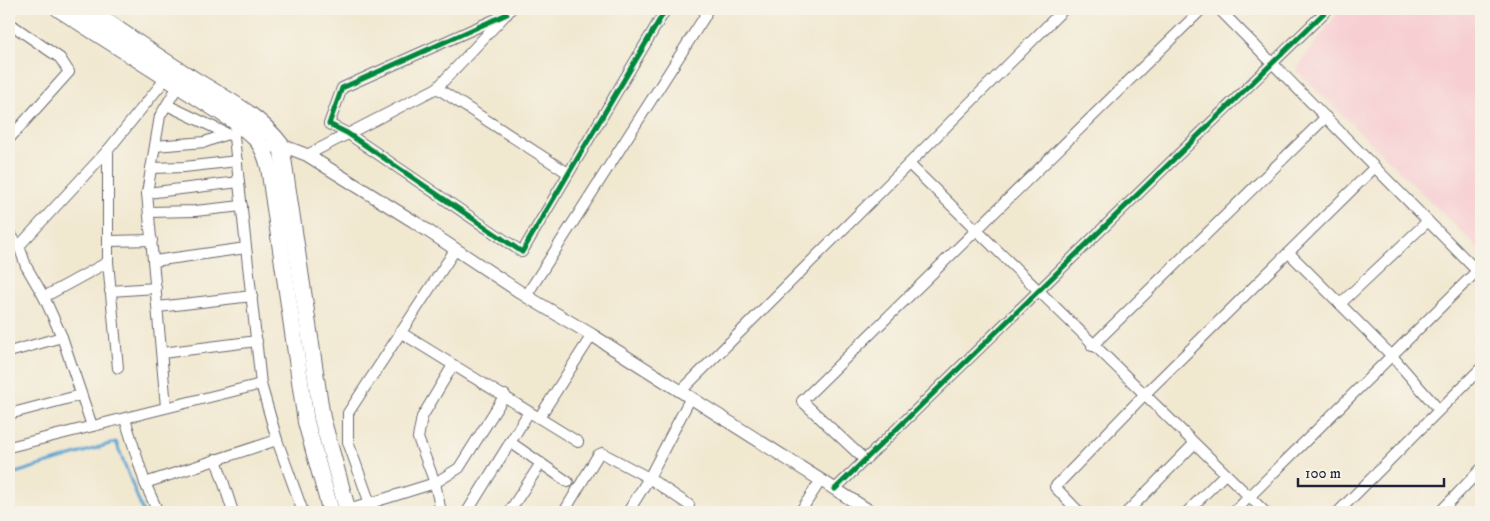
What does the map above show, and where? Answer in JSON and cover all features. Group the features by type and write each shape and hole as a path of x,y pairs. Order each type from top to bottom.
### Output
{"main road":[{"path":"58,9 177,78"},
{"path":"88,9 235,125 254,135 264,148 269,167 306,422 331,512"},
{"path":"235,125 259,121 281,145 322,418 346,512"}],"street":[{"path":"509,12 342,88 329,124 347,133 522,252 666,9"},
{"path":"526,296 707,9"},
{"path":"628,512 649,478 686,394 909,164 1064,9"},
{"path":"865,460 802,401 1202,9"},
{"path":"1219,9 1428,221 1480,271 1234,512"},
{"path":"834,489 1328,9"},
{"path":"307,155 437,88 509,12"},
{"path":"9,23 60,58 69,72 9,139"},
{"path":"166,407 154,261 146,193 160,116 167,105 177,78"},
{"path":"18,246 177,78"},
{"path":"437,88 568,173"},
{"path":"167,105 235,125"},
{"path":"1092,346 1326,117"},
{"path":"155,146 205,142 235,125"},
{"path":"235,125 239,182 261,384 277,440 303,512"},
{"path":"264,148 281,145 307,155 526,296 592,335 871,512"},
{"path":"108,150 110,241 108,262 118,368"},
{"path":"151,168 184,167 237,161"},
{"path":"909,164 1092,346 1265,512"},
{"path":"1079,512 1055,487 1375,167"},
{"path":"146,193 239,182"},
{"path":"149,212 195,211 242,206"},
{"path":"1340,304 1428,221"},
{"path":"9,234 18,246 26,266 44,297 62,336 92,426"},
{"path":"110,241 152,240"},
{"path":"154,261 246,248"},
{"path":"371,508 348,442 348,413 455,250"},
{"path":"1289,254 1392,356 1439,410"},
{"path":"44,297 108,262"},
{"path":"110,291 156,288"},
{"path":"158,307 252,296"},
{"path":"400,332 505,395 578,442"},
{"path":"539,418 592,335"},
{"path":"9,352 62,336"},
{"path":"162,353 257,341"},
{"path":"441,512 435,483 418,438 422,417 453,365"},
{"path":"1338,512 1439,410 1480,372"},
{"path":"9,447 261,384"},
{"path":"9,414 81,395"},
{"path":"346,512 371,508 435,483 459,468 505,395"},
{"path":"468,512 529,412"},
{"path":"125,418 145,483 158,512"},
{"path":"145,483 277,440"},
{"path":"510,442 568,482"},
{"path":"1127,512 1194,444"},
{"path":"564,512 598,455 606,454 649,478 689,505"},
{"path":"216,459 234,512"},
{"path":"509,512 540,463"},
{"path":"1440,512 1481,469"},
{"path":"1187,512 1225,474"},
{"path":"800,512 821,480"}],"shaded area":[{"path":"1340,9 1481,9 1481,246 1479,249 1296,70"}],"waterway":[{"path":"9,475 116,442 143,512"}],"cycle path":[{"path":"507,14 342,88 329,124 347,133 522,252 666,9"},
{"path":"835,489 1328,9"}]}
